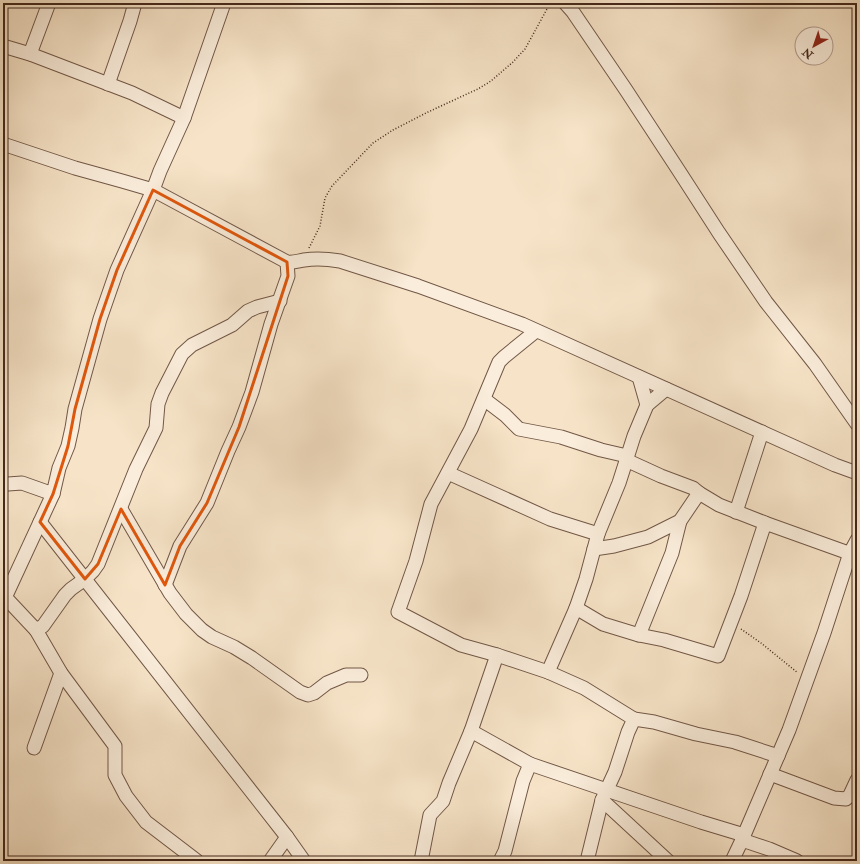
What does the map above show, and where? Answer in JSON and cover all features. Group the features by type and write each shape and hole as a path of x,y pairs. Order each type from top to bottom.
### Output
{"street":[{"path":"30,54 49,3"},
{"path":"108,84 135,3"},
{"path":"197,861 146,822 126,796 114,775 115,746 61,674 36,630 4,599 53,494 59,468 68,446 75,409 100,319 117,270 154,190 160,171 184,118 224,3"},
{"path":"566,3 626,90 761,296 814,364 857,424"},
{"path":"3,46 30,54 132,93 184,118"},
{"path":"3,144 75,168 154,190 288,262 293,263 304,260 330,259 418,286 522,324 835,465 857,473"},
{"path":"165,585 180,546 207,503 225,458 240,427 252,392 271,324 288,276 288,262"},
{"path":"36,630 43,626 65,595 85,579 98,564 136,469 156,428 158,404 162,393 182,354 192,345 232,325 248,311 280,301"},
{"path":"536,331 499,362 472,429 431,504 416,561 398,612 461,645 548,672 584,688 634,719 654,722 696,734 735,742 778,756"},
{"path":"639,377 648,405"},
{"path":"548,672 576,608 586,579 598,534 619,483 634,436 648,405 666,389"},
{"path":"484,399 505,415 519,429 561,438 627,458 661,476 693,488 719,505 853,554"},
{"path":"736,512 762,432"},
{"path":"448,473 550,519 598,534"},
{"path":"3,483 22,483 53,494"},
{"path":"639,635 672,553 680,522 699,493"},
{"path":"120,509 170,593 186,614 202,630 252,658 300,692 308,695 314,693 327,683 346,674 361,675"},
{"path":"40,522 287,837 304,861"},
{"path":"594,549 614,546 648,537 680,522"},
{"path":"576,608 603,624 718,656 741,596 765,523"},
{"path":"732,861 789,730 857,540"},
{"path":"420,861 430,816 443,801 449,783 471,732 497,655"},
{"path":"34,748 61,674"},
{"path":"587,861 604,796 615,772 628,732 634,719"},
{"path":"471,732 530,764 604,796 701,822 743,837 797,861"},
{"path":"500,861 505,851 523,781 530,764"},
{"path":"770,774 834,798 846,798 850,795 857,780"},
{"path":"604,796 668,861"},
{"path":"270,861 287,837"}],"path":[{"path":"304,260 320,226 325,198 332,186 373,144 393,130 478,89 497,77 525,49 547,9 552,3"},
{"path":"731,622 761,643 807,680"}],"highlighted area":[{"path":"153,190 287,262 288,276 239,427 207,503 180,546 165,585 121,509 98,564 85,579 40,522 53,494 68,446 75,409 100,319 117,270"}]}
